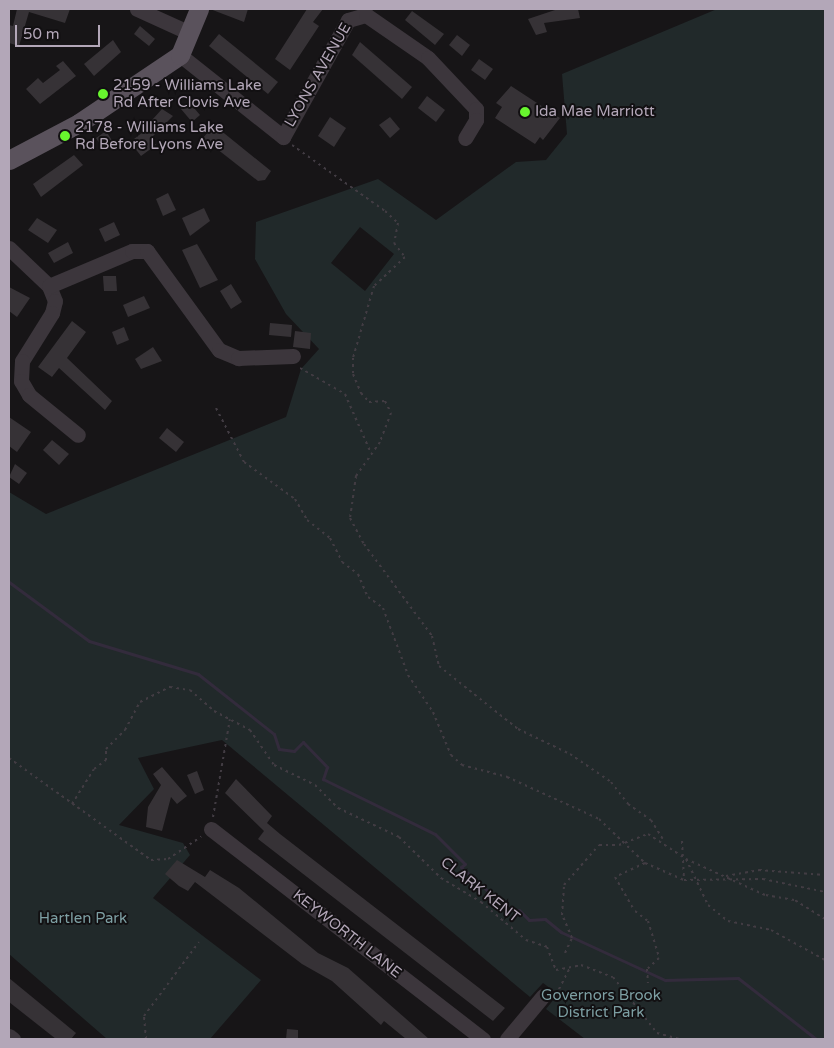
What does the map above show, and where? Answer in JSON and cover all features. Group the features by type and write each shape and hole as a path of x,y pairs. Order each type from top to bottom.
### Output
{"main road":[{"path":"9,160 79,123 180,55 199,9"}],"street":[{"path":"137,9 188,32"},
{"name":"LYONS AVENUE","path":"180,55 283,137 346,24 362,14 428,58 476,109 476,120 466,138"},
{"path":"9,248 48,286 54,308 24,356 21,381 29,395 78,435"},
{"path":"48,286 132,252 147,252 219,350 238,358 293,356"},
{"name":"KEYWORTH LANE","path":"211,829 484,1039"},
{"path":"507,1039 543,996"},
{"path":"9,1036 13,1039"}],"path":[{"path":"283,137 385,211 398,223 394,243 405,257 374,286 353,358 353,374 361,393 369,402 385,401 390,413 380,442 370,451 356,476 350,518 374,560 394,580 406,604 432,636 438,666 518,729 570,754 611,782 628,804 651,820 663,839 686,859 765,895 794,900 825,919"},
{"path":"293,356 301,369 345,394 370,451"},
{"path":"216,408 244,462 295,499 307,520 330,538 342,562 358,574 368,597 383,608 408,676 433,712 451,755 462,765 507,777 598,820 645,864 684,880 763,879 825,892"},
{"name":"CLARK KENT","path":"72,804 94,769 106,760 106,750 125,730 140,702 170,687 182,688 230,718 242,723 267,749 274,765 315,785 338,808 399,838 441,878 482,902 515,932 550,950 556,970 569,969"},
{"path":"9,758 151,860 168,859 211,829 230,718"},
{"path":"564,953 572,938 560,900 578,866 599,845 619,845 648,834 663,839"},
{"path":"682,841 684,880"},
{"path":"686,859 708,905 728,921 772,930 825,960"},
{"path":"645,864 615,878 635,911 648,921 659,958 648,969 648,983"},
{"path":"726,876 759,870 825,875"},
{"path":"146,1039 144,1016 199,942"},
{"path":"543,996 558,994 569,969 581,965 613,977 657,1033 680,1039"}],"green space":[{"path":"717,9 825,9 825,1039 585,1039 546,1009 558,994 543,983 530,997 222,740 138,758 154,789 119,825 183,843 190,855 153,898 261,980 210,1039 107,1039 9,954 9,492 46,514 286,417 301,369 319,349 286,314 255,259 256,222 378,179 436,220 516,162 546,160 567,134 562,74","holes":["360,227 394,254 365,291 331,263"]}],"building":[{"path":"17,9 70,9 65,23 29,12 19,46 9,43 9,25 13,26"},
{"path":"210,9 248,9 244,22"},
{"path":"307,9 323,9 313,22 319,26 290,70 275,59"},
{"path":"558,9 578,9 580,18 544,23 547,32 536,35 528,19"},
{"path":"412,11 444,34 435,45 405,20"},
{"path":"140,26 155,39 149,46 134,34"},
{"path":"219,34 278,82 268,94 209,46"},
{"path":"457,35 470,45 462,56 449,45"},
{"path":"113,40 121,52 94,76 84,64"},
{"path":"360,42 412,87 402,99 352,55"},
{"path":"479,59 493,69 485,80 471,70"},
{"path":"63,61 76,76 40,104 26,89 38,78 43,83 60,70 56,66"},
{"name":"Ida Mae Marriott","path":"511,86 560,118 543,140 540,137 535,144 495,118 502,107 496,103"},
{"path":"427,96 445,110 436,122 418,108"},
{"path":"189,102 200,115 192,122 181,109"},
{"path":"162,109 173,116 151,138 156,145 141,156 130,142 155,123 152,120"},
{"path":"330,117 346,128 334,147 318,136"},
{"path":"390,117 400,129 390,138 379,125"},
{"path":"214,125 271,171 265,180 258,181 203,138"},
{"path":"106,131 113,142 103,149 96,138"},
{"path":"74,155 83,165 41,197 33,184"},
{"path":"168,193 176,210 163,216 156,199"},
{"path":"204,208 210,221 190,236 182,218"},
{"path":"37,218 57,230 48,243 28,230"},
{"path":"114,222 120,235 105,242 99,229"},
{"path":"68,242 73,253 54,263 48,253"},
{"path":"197,244 218,280 200,288 182,250"},
{"path":"103,276 116,276 117,291 104,291"},
{"path":"231,284 242,302 231,309 220,291"},
{"path":"9,287 30,298 17,317 9,311"},
{"path":"144,296 150,308 128,317 123,305"},
{"path":"72,321 86,332 67,358 112,401 105,410 59,368 52,377 38,367"},
{"path":"270,323 292,325 291,337 269,335"},
{"path":"124,327 129,340 117,345 112,332"},
{"path":"295,331 311,333 310,349 293,347"},
{"path":"153,347 162,361 141,369 135,359"},
{"path":"9,417 31,432 17,452 9,446"},
{"path":"167,428 184,442 176,452 159,438"},
{"path":"52,440 69,454 59,465 43,450"},
{"path":"15,464 27,473 19,484 9,477"},
{"path":"162,767 187,796 177,804 171,797 162,831 146,827 148,807 161,785 153,774"},
{"path":"197,771 204,790 195,794 187,775"},
{"path":"236,779 272,816 267,823 505,1008 493,1021 258,839 264,831 225,793"},
{"path":"177,860 205,877 210,870 239,888 318,953 348,968 429,1039 406,1039 384,1021 381,1025 332,981 302,964 195,882 188,891 179,886 165,874"},
{"path":"9,978 76,1033 71,1039 56,1039 9,1002"},
{"path":"287,1029 298,1030 298,1039 286,1039"}],"waterway":[{"path":"9,582 89,641 198,674 274,734 279,749 294,751 303,742 327,767 323,779 435,834 465,864 461,867 509,910 519,910 529,920 545,919 561,932 665,980 738,978 816,1039"}],"place":[{"name":"2159 - Williams Lake Rd After Clovis Ave","path":"103,94"},
{"name":"Ida Mae Marriott","path":"525,112"},
{"name":"2178 - Williams Lake Rd Before Lyons Ave","path":"65,136"}],"park label":[{"name":"Hartlen Park","path":"83,919"},
{"name":"Governors Brook District Park","path":"601,1004"}]}
